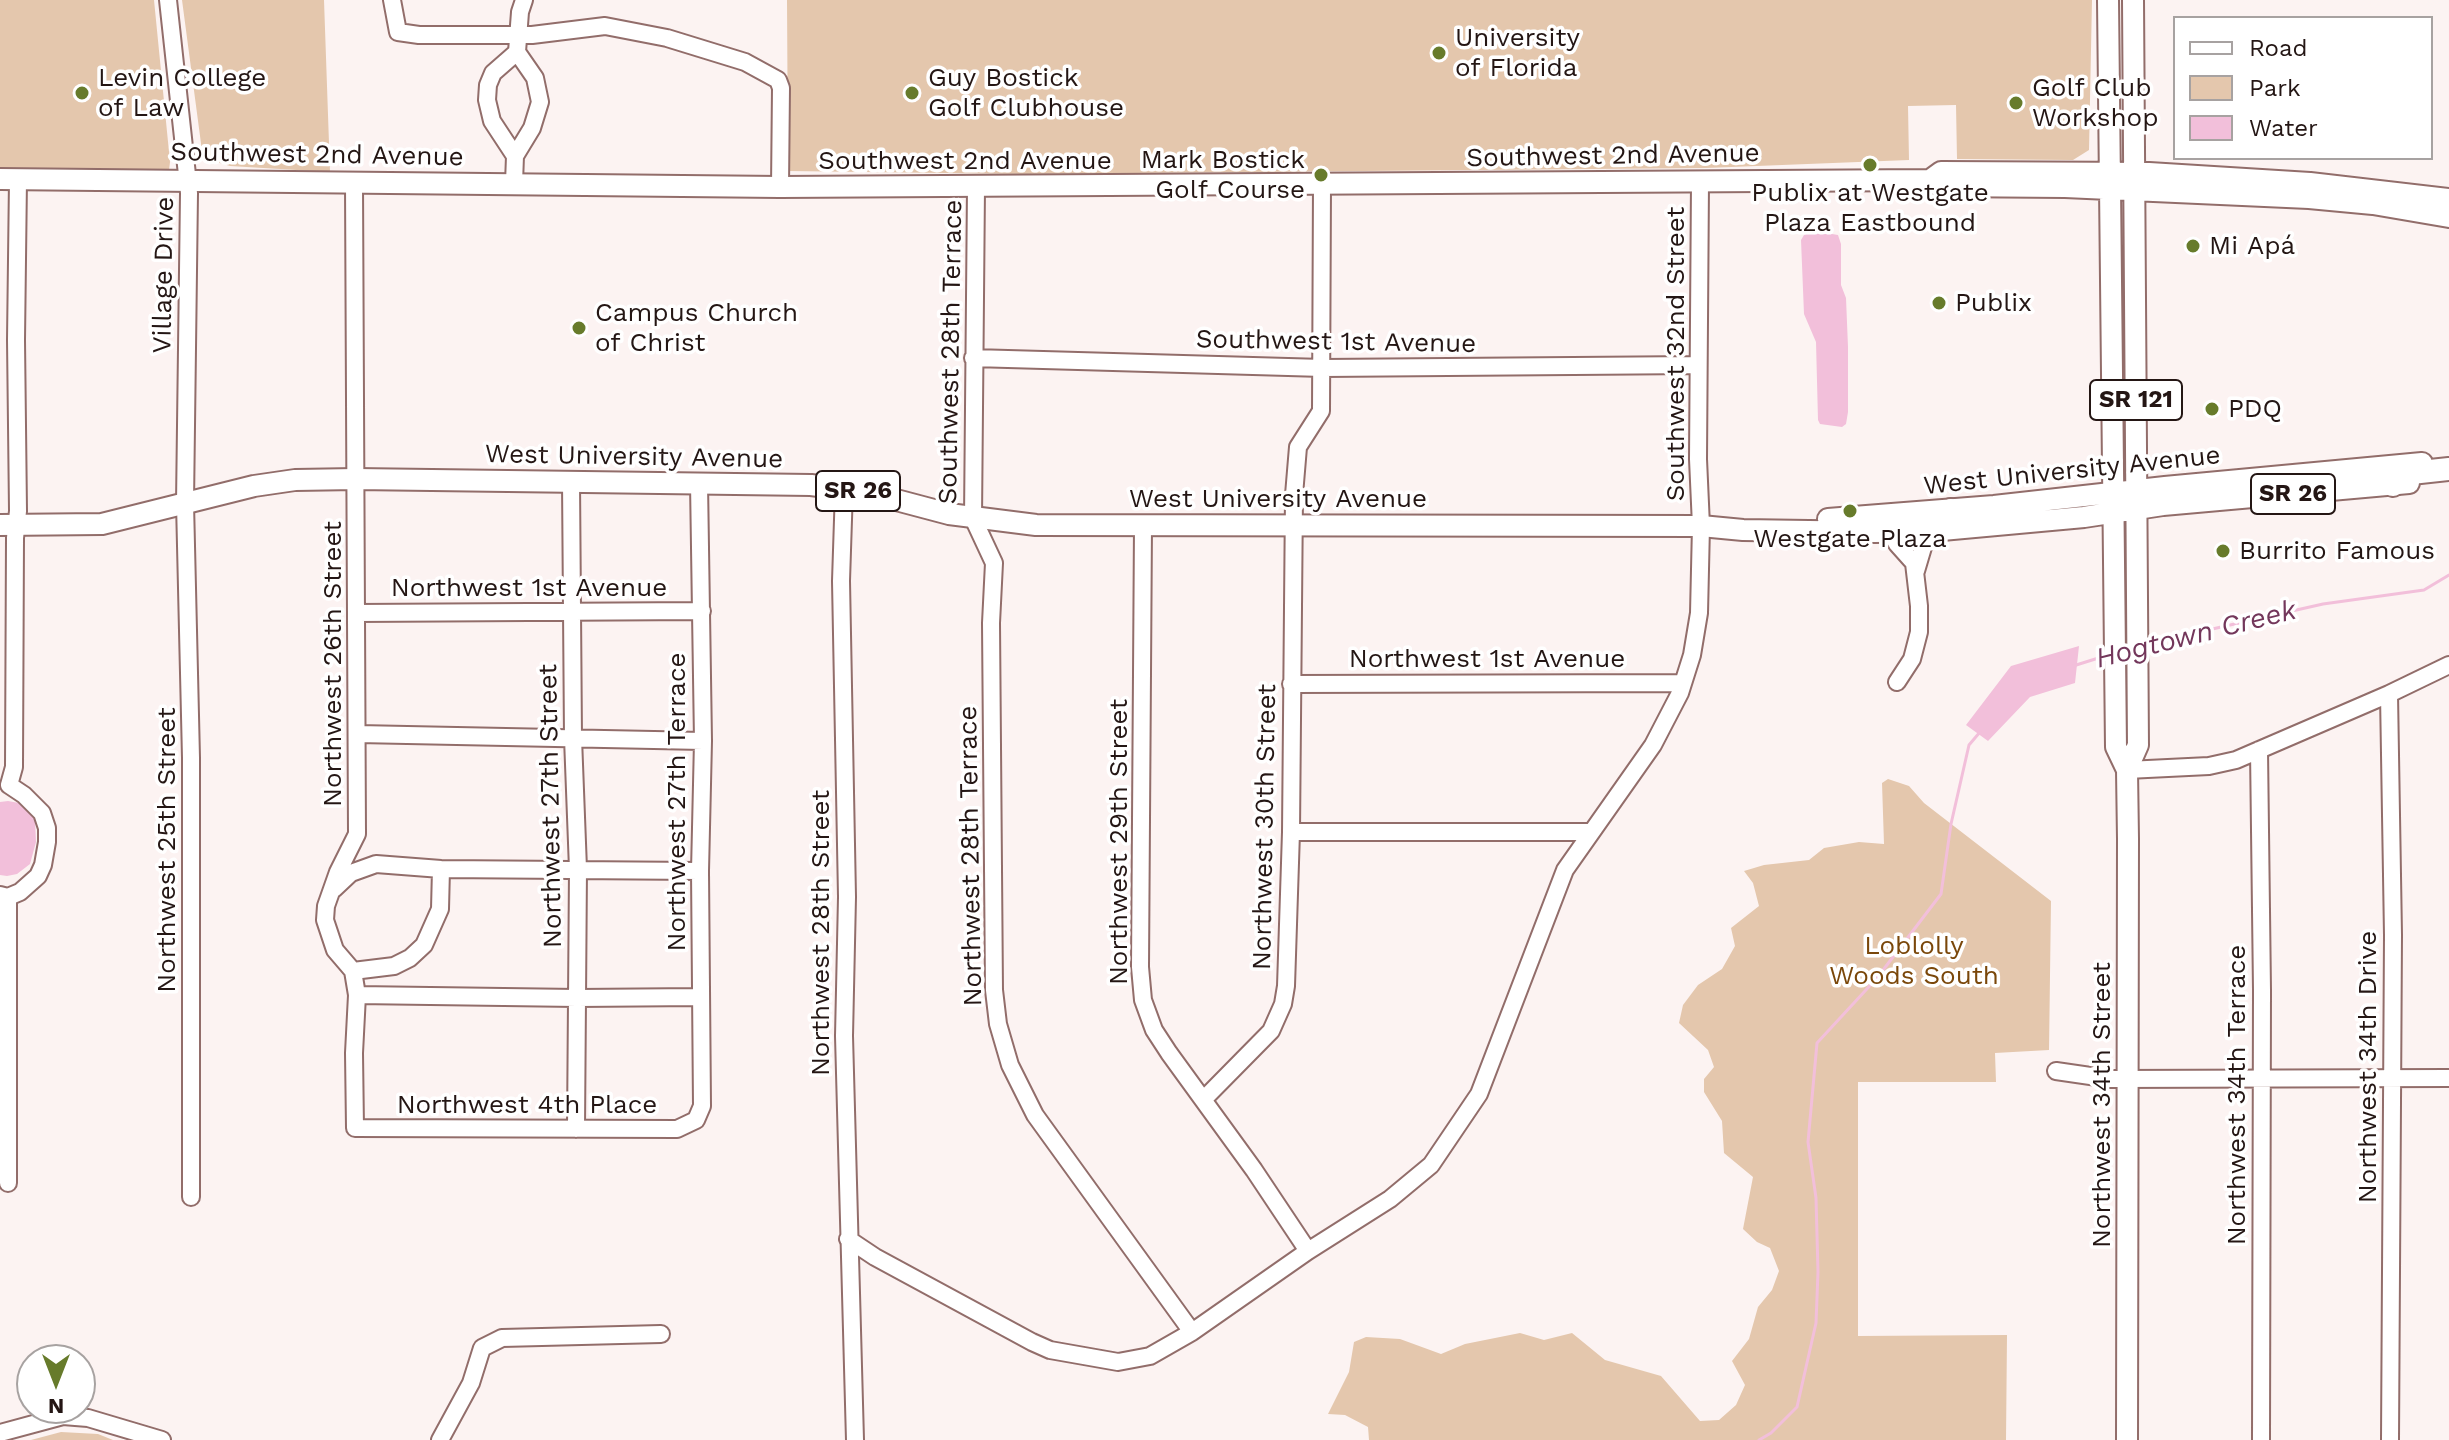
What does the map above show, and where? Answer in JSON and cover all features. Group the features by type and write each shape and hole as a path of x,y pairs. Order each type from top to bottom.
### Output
{"highway":[{"path":"2393,485 2394,479 2402,474 2449,469"},
{"path":"1890,532 1904,520 1933,519 1951,510"}],"main road":[{"name":"SR 121","path":"2108,0 2114,503"},
{"name":"SR 121","path":"2133,0 2132,181 2137,500"},
{"name":"Southwest 2nd Avenue","path":"9,179 976,187 1930,180 1941,172 2132,181 2310,183 2449,199"},
{"name":"Southwest 2nd Avenue","path":"2132,181 2373,204 2449,217"},
{"name":"West University Avenue","path":"11,518 102,524 254,486 356,479 811,485 866,492 949,514 1036,525 1701,526 1743,530 1890,532 1931,531 2114,503 2449,462"},
{"name":"West University Avenue","path":"2137,500 2449,480"},
{"name":"Northwest 34th Street","path":"2127,1440 2127,770 2138,745 2137,500"},
{"name":"West University Avenue","path":"1701,526 1742,520 1820,519 2114,503"},
{"name":"Northwest 34th Street","path":"2114,503 2116,747 2127,770"}],"street":[{"name":"Village Drive","path":"168,0 189,180 185,503"},
{"path":"392,0 398,32 419,35 455,33 517,44 588,26 635,30 745,62 777,80 781,88 780,187"},
{"path":"515,156 492,121 487,100 493,73 517,44 524,0"},
{"path":"514,183 515,156 535,122 540,102 535,78 517,44"},
{"path":"8,1183 4,896 20,892 38,876 47,842 42,813 24,795 4,787 14,767 11,518 16,340 9,179"},
{"name":"Southwest 32nd Street","path":"848,1239 875,1257 1050,1350 1118,1362 1150,1356 1192,1332 1308,1251 1390,1199 1431,1165 1479,1094 1565,870 1653,745 1683,683 1692,655 1699,613 1701,526 1698,365 1700,182"},
{"name":"Northwest 26th Street","path":"354,183 357,834 338,872 325,920 335,950 353,971 357,995 355,1128"},
{"name":"Northwest 30th Street","path":"1203,1100 1271,1031 1283,1004 1286,986 1291,832 1293,525 1298,447 1321,411 1322,185"},
{"name":"Southwest 28th Terrace","path":"973,518 976,187"},
{"name":"Southwest 1st Avenue","path":"973,358 1323,368 1698,365"},
{"name":"Northwest 27th Street","path":"571,481 573,738 578,869 576,1129"},
{"name":"Northwest 27th Terrace","path":"696,1120 702,1106 700,871 703,741 699,483"},
{"name":"Northwest 28th Street","path":"844,489 841,581 847,897 844,1036 855,1440"},
{"name":"Northwest 25th Street","path":"185,503 191,758 191,1197"},
{"name":"Northwest 28th Terrace","path":"973,518 994,563 991,623 994,990 998,1024 1010,1065 1035,1115 1192,1332"},
{"name":"Northwest 29th Street","path":"1143,526 1142,989 1154,1030 1308,1251"},
{"path":"1897,682 1912,659 1919,632 1916,571 1931,531"},
{"path":"1890,532 1910,557 1916,571"},
{"name":"Northwest 1st Avenue","path":"356,613 702,611"},
{"path":"2127,770 2209,766 2259,750 2449,665"},
{"name":"Northwest 1st Avenue","path":"1291,684 1683,683"},
{"name":"Northwest 34th Drive","path":"2389,694 2392,1078 2390,1440"},
{"path":"358,734 703,741"},
{"name":"Northwest 34th Terrace","path":"2259,750 2261,1440"},
{"path":"1291,832 1589,832"},
{"path":"352,847 376,864"},
{"path":"331,893 351,873 376,864 441,869 700,871"},
{"path":"353,971 394,966 410,958 424,945 440,909 441,869"},
{"path":"357,995 700,997"},
{"path":"2056,1071 2080,1076 2128,1078 2449,1078"},
{"name":"Northwest 4th Place","path":"355,1128 677,1129 696,1120"},
{"path":"440,1440 471,1383 482,1348 502,1338 661,1334"},
{"path":"0,1433 63,1416 88,1418 162,1440"}],"green space":[{"name":"Levin College of Law","path":"0,0 154,0 169,170 0,172"},
{"path":"182,0 324,0 330,172 230,166 213,161 202,151"},
{"name":"Mark Bostick Golf Course","path":"787,0 2092,0 2089,150 2073,160 1957,159 1956,105 1908,106 1909,160 1706,168 1022,174 788,171"},
{"name":"Loblolly Woods South","path":"1888,779 1909,786 1924,803 2051,901 2049,1050 1995,1053 1996,1082 1858,1082 1858,1336 2007,1335 2006,1440 1369,1440 1368,1427 1345,1415 1328,1414 1349,1372 1354,1342 1366,1337 1400,1339 1441,1354 1465,1344 1520,1333 1544,1340 1572,1333 1605,1360 1661,1376 1700,1421 1719,1420 1736,1405 1745,1385 1732,1361 1749,1339 1758,1307 1772,1290 1779,1271 1770,1248 1757,1242 1743,1229 1753,1177 1724,1153 1722,1121 1704,1092 1704,1079 1714,1067 1708,1050 1679,1023 1683,1005 1698,985 1722,969 1735,946 1731,928 1759,906 1753,883 1744,871 1764,865 1809,860 1824,848 1859,842 1884,844 1882,783"},
{"path":"61,1432 98,1434 113,1440 31,1440"}],"water":[{"path":"1814,231 1838,235 1841,244 1841,285 1846,298 1848,347 1848,412 1846,424 1842,427 1820,424 1818,420 1816,342 1804,314 1801,240 1804,235"},
{"path":"2079,646 2075,683 2030,697 1988,741 1966,725 2011,666"},
{"path":"0,802 19,803 35,820 36,842 30,864 17,874 7,876 0,875"}],"waterway":[{"name":"Hogtown Creek","path":"2146,644 2323,604 2424,590 2449,575"},
{"name":"Hogtown Creek","path":"2073,666 2108,655"},
{"path":"1759,1440 1771,1433 1797,1407 1816,1323 1816,1198 1808,1142 1817,1043 1877,978 1941,894 1951,824 1969,745 1980,732"}],"place":[{"name":"University of Florida","path":"1439,53"},
{"name":"Levin College of Law","path":"82,93"},
{"name":"Guy Bostick Golf Clubhouse","path":"912,93"},
{"name":"Golf Club Workshop","path":"2016,103"},
{"name":"Publix at Westgate Plaza Eastbound","path":"1870,165"},
{"name":"Mark Bostick Golf Course","path":"1321,175"},
{"name":"Mi Apá","path":"2193,246"},
{"name":"Publix","path":"1939,303"},
{"name":"Campus Church of Christ","path":"579,328"},
{"name":"PDQ","path":"2212,409"},
{"name":"Westgate Plaza","path":"1850,511"},
{"name":"Burrito Famous","path":"2223,551"}]}
